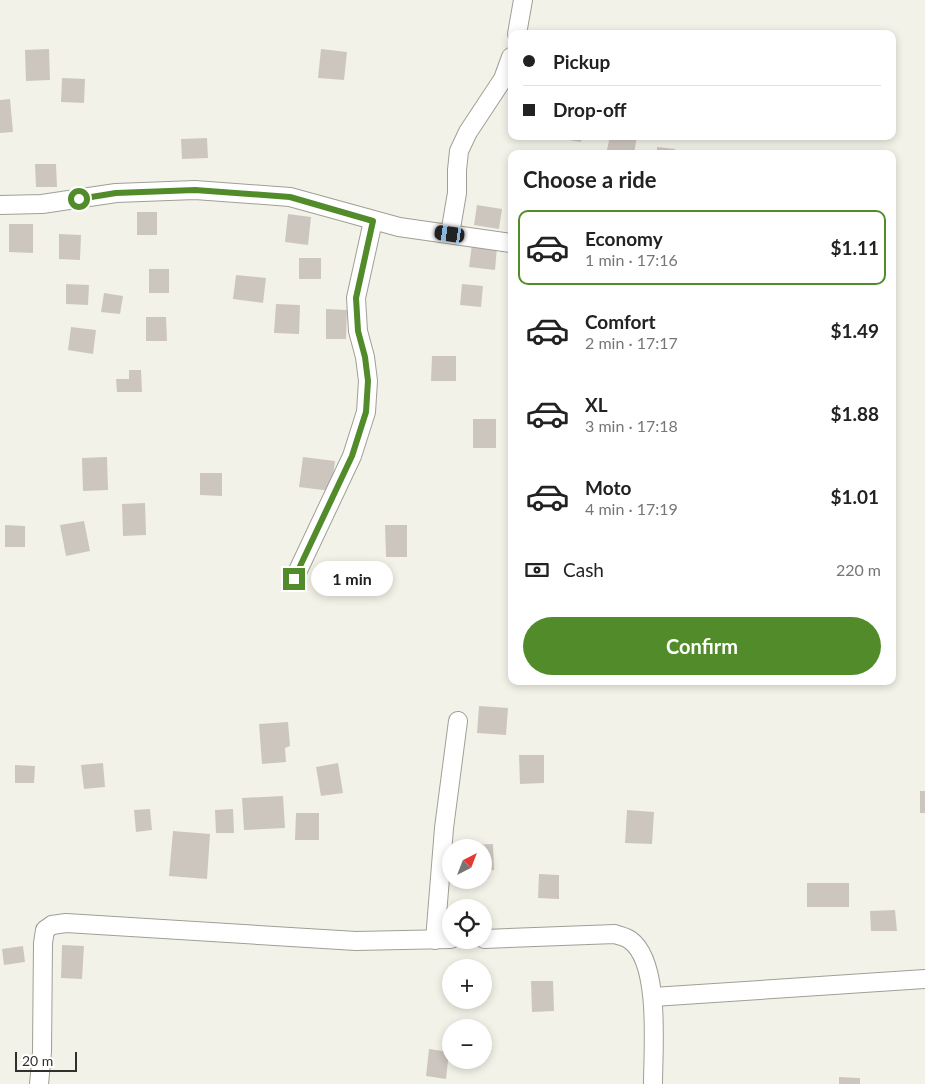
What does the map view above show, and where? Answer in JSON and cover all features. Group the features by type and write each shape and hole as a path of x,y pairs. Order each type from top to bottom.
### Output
{"street":[{"path":"518,30 523,0"},
{"path":"450,234 457,194 459,151 468,132 503,79 508,65"},
{"path":"0,206 42,204 116,193 195,190 290,197 399,227 508,243"},
{"path":"294,579 352,456 366,412 368,381 365,357 358,331 356,298 373,221"},
{"path":"443,899 444,828 458,721"},
{"path":"39,1084 42,1052 43,943 45,930 52,925 66,923 356,941 442,939"},
{"path":"492,939 616,934 630,939 640,951 648,971 653,997 653,1084"},
{"path":"653,997 925,979"}],"building":[{"path":"49,49 50,80 26,81 25,50"},
{"path":"321,49 347,52 344,80 318,78"},
{"path":"62,78 85,79 84,103 61,102"},
{"path":"10,99 13,132 0,133 0,100"},
{"path":"207,138 208,158 182,159 181,139"},
{"path":"609,140 636,140 635,150 607,150"},
{"path":"657,147 675,149 675,150 657,150"},
{"path":"35,164 56,164 57,187 36,187"},
{"path":"477,205 502,209 499,229 474,225"},
{"path":"137,212 157,212 157,235 137,235"},
{"path":"288,214 311,217 308,245 285,242"},
{"path":"9,224 33,224 33,253 9,252"},
{"path":"59,234 81,235 80,260 59,259"},
{"path":"472,244 497,247 495,270 469,267"},
{"path":"299,258 321,258 321,279 299,279"},
{"path":"149,269 169,269 169,293 149,293"},
{"path":"236,275 266,278 263,303 233,299"},
{"path":"66,284 89,285 88,305 66,304"},
{"path":"462,284 483,286 481,307 460,305"},
{"path":"104,293 123,296 120,314 101,312"},
{"path":"276,304 300,305 299,334 274,333"},
{"path":"326,309 347,310 346,339 326,339"},
{"path":"146,317 166,317 167,341 146,341"},
{"path":"71,327 96,330 93,354 68,350"},
{"path":"432,356 456,356 456,381 431,381"},
{"path":"129,370 141,370 142,392 117,392 116,379 129,379"},
{"path":"473,419 496,419 496,448 473,448"},
{"path":"107,457 108,490 83,491 82,458"},
{"path":"303,457 335,461 331,491 299,487"},
{"path":"200,473 222,473 222,496 200,495"},
{"path":"145,503 146,535 123,536 122,504"},
{"path":"84,521 90,551 66,556 60,525"},
{"path":"5,525 25,526 25,547 5,547"},
{"path":"385,525 407,525 407,557 386,557"},
{"path":"479,706 508,708 506,735 477,733"},
{"path":"288,722 290,746 285,748 286,762 262,764 259,724"},
{"path":"519,755 544,755 544,783 520,784"},
{"path":"103,763 105,787 84,789 81,765"},
{"path":"338,763 343,793 321,796 316,767"},
{"path":"15,765 35,766 34,783 15,783"},
{"path":"920,791 925,791 925,813 920,813"},
{"path":"283,796 285,828 244,830 242,798"},
{"path":"150,809 152,830 136,832 134,810"},
{"path":"233,809 234,833 216,833 215,810"},
{"path":"627,810 654,812 652,844 625,843"},
{"path":"296,813 319,813 319,840 295,840"},
{"path":"173,831 210,834 207,879 169,876"},
{"path":"493,844 494,870 492,870"},
{"path":"539,874 559,875 559,899 538,898"},
{"path":"807,883 849,883 849,907 807,907"},
{"path":"895,910 897,931 871,931 870,911"},
{"path":"62,945 84,946 82,979 61,978"},
{"path":"23,946 25,962 4,965 2,949"},
{"path":"531,981 553,981 554,1011 532,1012"},
{"path":"429,1049 442,1051 442,1069 447,1069 446,1079 426,1076"},
{"path":"839,1077 860,1078 860,1084 839,1084"}],"route":[{"path":"79,199 116,193 195,190 290,197 373,221 356,298 358,331 365,357 368,381 366,412 352,456 294,579"}]}
